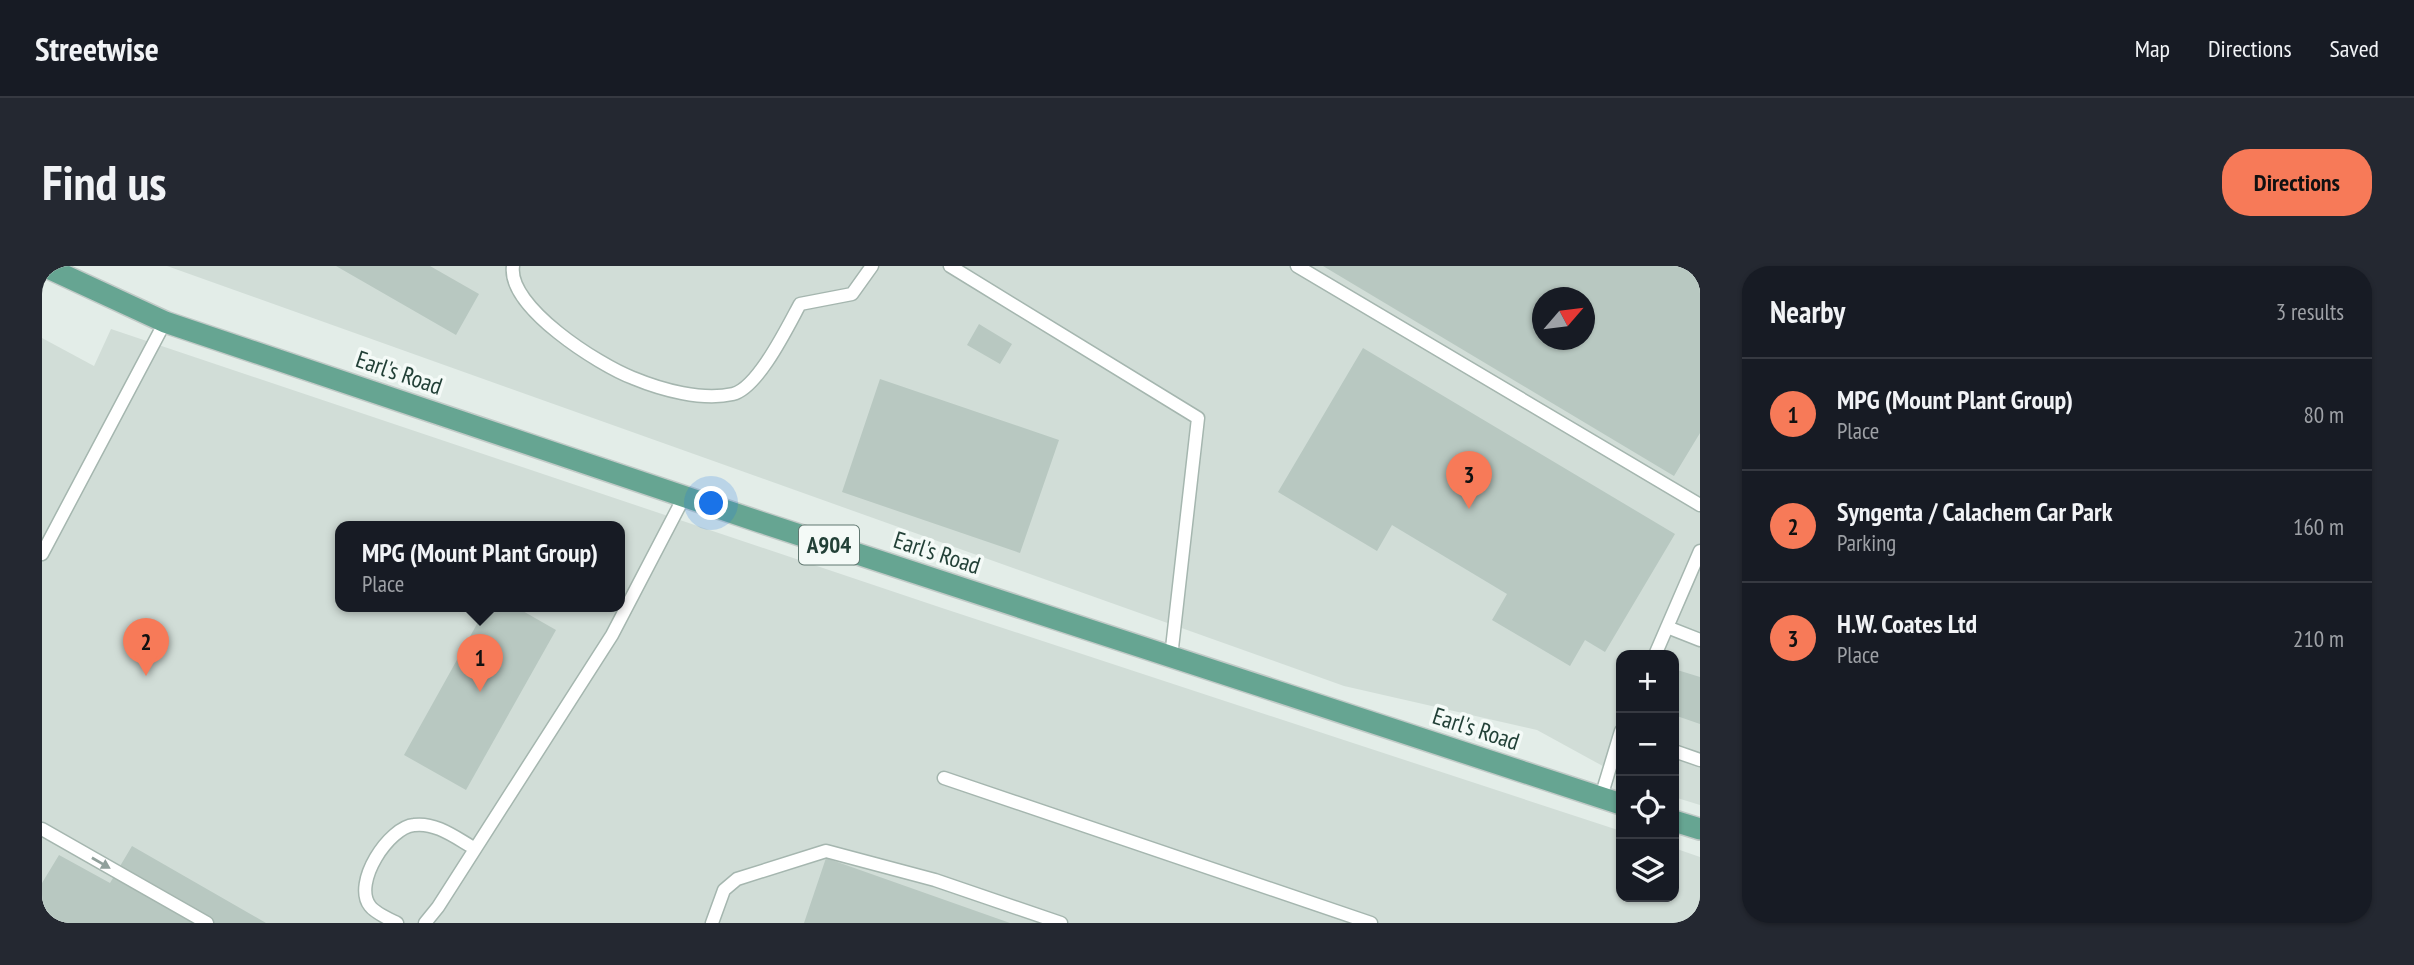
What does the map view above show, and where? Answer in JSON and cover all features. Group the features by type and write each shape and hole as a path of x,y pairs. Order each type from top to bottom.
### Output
{"main road":[{"name":"Earl's Road","path":"44,266 165,322 684,497 1611,800"},
{"path":"1679,823 1700,830"}],"lane":[{"path":"513,266 511,276 527,305 575,344 632,378 691,395 735,394 751,381 775,350 800,304 852,294 872,266"},
{"path":"950,266 1198,418 1171,657"},
{"path":"1297,266 1700,505"},
{"path":"42,555 165,322"},
{"path":"625,610 684,497"},
{"path":"1656,650 1700,551"},
{"path":"425,923 438,907 612,635 624,612"},
{"path":"1667,627 1700,640"},
{"path":"1679,753 1700,760"},
{"path":"1611,800 1616,766"},
{"path":"944,778 1371,923"},
{"path":"397,923 369,905 365,894 365,883 389,837 404,827 434,826 474,848"},
{"path":"42,829 207,923"},
{"path":"712,923 724,890 737,879 827,851 936,880 1061,923"}],"shaded area":[{"path":"167,266 1700,266 1700,805 1679,799 1679,650 1616,650 1616,773 1537,730 1344,686"},
{"path":"111,329 942,608 1616,829 1616,902 1679,902 1679,850 1700,857 1700,923 42,923 42,338 94,366"}],"building":[{"path":"336,266 430,266 479,294 456,335"},
{"path":"1323,266 1700,266 1700,433 1674,476"},
{"path":"979,324 1012,344 1000,364 967,345"},
{"path":"1363,348 1675,534 1605,652 1585,640 1570,666 1492,620 1507,594 1392,525 1377,551 1278,492"},
{"path":"880,379 1059,440 1020,553 842,492"},
{"path":"484,612 524,612 556,630 466,790 404,755"},
{"path":"1679,671 1700,677 1700,724 1679,717"},
{"path":"132,846 266,923 42,923 42,883 59,855 110,883"},
{"path":"826,858 1010,923 804,923"}],"place":[{"name":"H.W. Coates Ltd","path":"1469,509"},
{"name":"Syngenta / Calachem Car Park","path":"146,676"},
{"name":"MPG (Mount Plant Group)","path":"480,692"}]}
